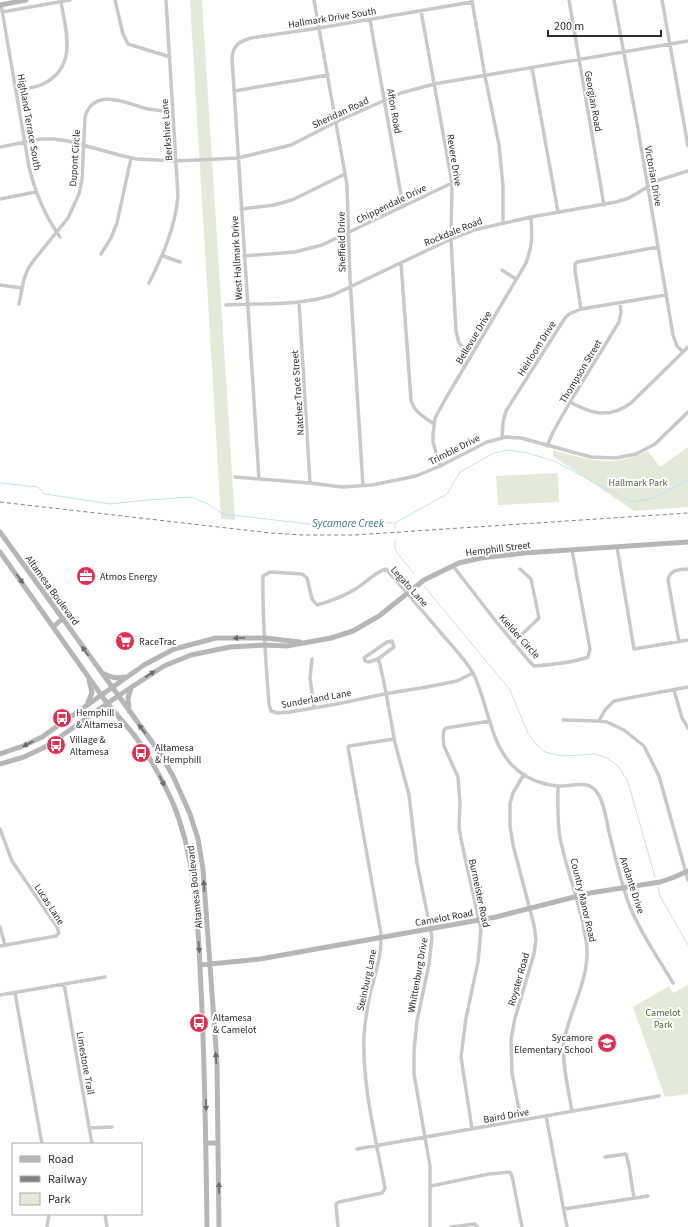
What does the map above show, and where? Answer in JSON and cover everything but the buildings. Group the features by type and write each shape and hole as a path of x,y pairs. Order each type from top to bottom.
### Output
{"main road":[{"path":"1,5 26,0"},
{"name":"Altamesa Boulevard","path":"0,532 165,761 179,788 194,826 203,869 210,965 216,1062 219,1227"},
{"name":"Hemphill Street","path":"0,764 16,760 47,746 132,686 164,666 191,655 230,647 265,644 287,646 331,638 353,631 379,616 424,580 459,563 481,558 688,542"},
{"name":"Altamesa Boulevard","path":"0,552 107,704 136,739 154,765 172,803 186,840 193,877 200,965 205,1072 207,1227"},
{"path":"53,627 62,619"},
{"name":"Hemphill Street","path":"0,754 23,746 42,737 144,664 174,649 216,638 265,638 309,643"},
{"path":"188,645 191,655"},
{"path":"100,672 117,678 127,676"},
{"path":"86,705 91,698 92,693 88,677"},
{"path":"129,712 128,694 132,686"},
{"path":"12,750 16,760"},
{"name":"Camelot Road","path":"200,965 260,959 479,920 530,910 590,893 660,882 687,872"},
{"path":"206,1143 218,1143"}],"street":[{"path":"2,12 70,0"},
{"path":"115,0 123,34 128,44 170,57"},
{"name":"Berkshire Lane","path":"149,283 163,256 171,233 177,210 178,196 166,0"},
{"name":"Sheffield Drive","path":"314,0 346,174 350,287 363,486"},
{"name":"Georgian Road","path":"569,0 578,60 604,205"},
{"name":"Victorian Drive","path":"614,0 648,186 672,334 677,346 683,352"},
{"path":"662,0 688,146"},
{"path":"472,1 499,145 503,186 503,222"},
{"name":"Hallmark Drive South","path":"242,41 251,38 370,20 472,1"},
{"path":"16,90 43,84 55,75 63,64 68,44 61,2"},
{"name":"Highland Terrace South","path":"1,5 29,166 41,205 60,237"},
{"name":"Revere Drive","path":"421,11 452,183 451,239 456,331 459,343 472,356"},
{"name":"Afton Road","path":"370,20 403,206"},
{"name":"West Hallmark Drive","path":"242,41 236,45 232,58 259,479"},
{"name":"Sheridan Road","path":"0,147 41,139 54,139 68,141 131,158 158,161 238,158 291,145 336,122 384,100 413,89 434,84 688,41"},
{"path":"532,68 558,212"},
{"path":"234,91 328,75"},
{"name":"Dupont Circle","path":"18,304 26,274 31,264 68,218 79,194 82,180 85,117 93,104 111,99 147,109 173,112"},
{"path":"102,254 118,222 131,158"},
{"name":"Rockdale Road","path":"226,306 299,302 320,299 333,295 451,239 474,230 503,222 604,205 623,200 665,178 688,171"},
{"path":"241,209 274,205 292,200 346,174"},
{"name":"Chippendale Drive","path":"244,256 275,254 310,249 322,245 452,183"},
{"path":"0,199 36,192"},
{"name":"Bellevue Drive","path":"440,466 433,442 434,424 439,410 526,262 531,250 531,217"},
{"path":"581,309 575,270 575,264 577,262 658,247"},
{"path":"163,256 180,262"},
{"path":"401,263 411,400 417,412 434,424"},
{"path":"502,270 516,279"},
{"path":"0,285 22,288"},
{"name":"Heirloom Drive","path":"502,438 504,416 560,324 569,314 581,309 666,295"},
{"name":"Natchez Trace Street","path":"299,302 310,483"},
{"name":"Thompson Street","path":"548,446 553,432 570,402 619,322 621,312 620,302"},
{"path":"570,402 591,412 606,413 620,410 631,403 688,347"},
{"name":"Trimble Drive","path":"235,477 342,487 363,486 416,476 440,466 486,442 502,438 521,438 591,457 616,458 636,454 660,440 688,412"},
{"path":"617,547 634,649 688,640"},
{"name":"Kielder Circle","path":"453,566 474,594 534,666 544,666 580,660 588,657 590,649 572,550"},
{"name":"Legato Lane","path":"263,576 270,572 302,574 307,578 312,599 317,605 333,600 357,588 380,571 386,569 460,655 473,674 496,738 505,757 513,766 539,782 558,786 582,783 590,786"},
{"path":"514,643 538,618 531,579 520,569"},
{"path":"679,642 668,580 669,574 673,571 688,569"},
{"name":"Sunderland Lane","path":"263,576 262,598 265,644 269,704 272,711 278,713 457,681 473,674"},
{"path":"392,641 394,647 378,659 365,662 364,658 387,642 392,641"},
{"path":"312,659 310,678 314,707"},
{"name":"Whittenburg Drive","path":"378,659 394,739 409,795 416,857 431,929 432,944 417,1021 414,1051 414,1074 430,1166 430,1227"},
{"path":"599,721 605,710 614,701 688,687"},
{"path":"674,690 682,718 688,728"},
{"path":"563,720 599,721 614,725 638,740 648,752 660,776 688,880"},
{"name":"Burmeister Road","path":"472,1129 461,1057 466,1018 478,962 481,939 479,920 459,827 460,797 458,777 444,746 442,733 446,728 490,721"},
{"name":"Steinburg Lane","path":"338,1227 336,1204 339,1202 382,1193 384,1190 365,1074 364,1048 366,1015 380,958 381,938 348,747 394,739"},
{"name":"Royster Road","path":"521,1120 512,1073 511,1044 515,1018 532,963 536,939 513,845 509,813 514,792 524,774"},
{"name":"Country Manor Road","path":"558,786 557,807 559,830 576,897 587,950 587,963 582,984 565,1035 564,1044 572,1111"},
{"name":"Andante Drive","path":"590,786 598,792 600,796 630,907 640,928 674,983"},
{"name":"Lucas Lane","path":"0,830 12,862 57,927 59,934 56,936 0,946"},
{"path":"0,927 5,945"},
{"path":"0,996 105,977"},
{"name":"Limestone Trail","path":"64,984 92,1143"},
{"path":"15,993 42,1143"},
{"name":"Baird Drive","path":"357,1149 659,1096"},
{"path":"546,1116 567,1227"},
{"path":"89,1128 112,1127"},
{"path":"606,1157 626,1154 634,1198"},
{"path":"430,1186 489,1174 510,1172 522,1227"},
{"path":"564,1209 648,1196"},
{"path":"46,1227 49,1215"},
{"path":"105,1215 107,1227"},
{"path":"451,1227 475,1224 476,1227"}],"green space":[{"path":"190,0 202,0 235,520 221,519"},
{"name":"Hallmark Park","path":"688,447 688,507 634,511 553,456 553,450 588,459 614,461 629,458 648,451 660,467"},
{"path":"558,473 559,502 498,505 496,476"},
{"name":"Camelot Park","path":"688,985 688,1094 665,1097 633,1007 669,986 673,993"}],"waterway":[{"name":"Sycamore Creek","path":"0,483 38,487 45,494 111,504 190,497 206,503 223,514 317,525 360,522 395,523 447,494 460,472 494,453 508,450 528,453 554,461 632,502 654,498 688,480"},
{"name":"Sycamore Creek","path":"395,524 395,529"},
{"path":"395,540 395,549 414,574"},
{"path":"424,586 510,690 528,733 535,743 545,752 561,756 595,754 607,758 619,767 628,782 655,877"},
{"path":"658,887 660,896 688,945"}],"railway":[{"path":"0,502 271,533 303,535 354,535 688,513"}],"place":[{"name":"Atmos Energy","path":"86,576"},
{"name":"RaceTrac","path":"125,641"},
{"name":"Hemphill & Altamesa","path":"62,718"},
{"name":"Village & Altamesa","path":"56,745"},
{"name":"Altamesa & Hemphill","path":"141,753"},
{"name":"Altamesa & Camelot","path":"199,1023"},
{"name":"Sycamore Elementary School","path":"607,1043"}]}
